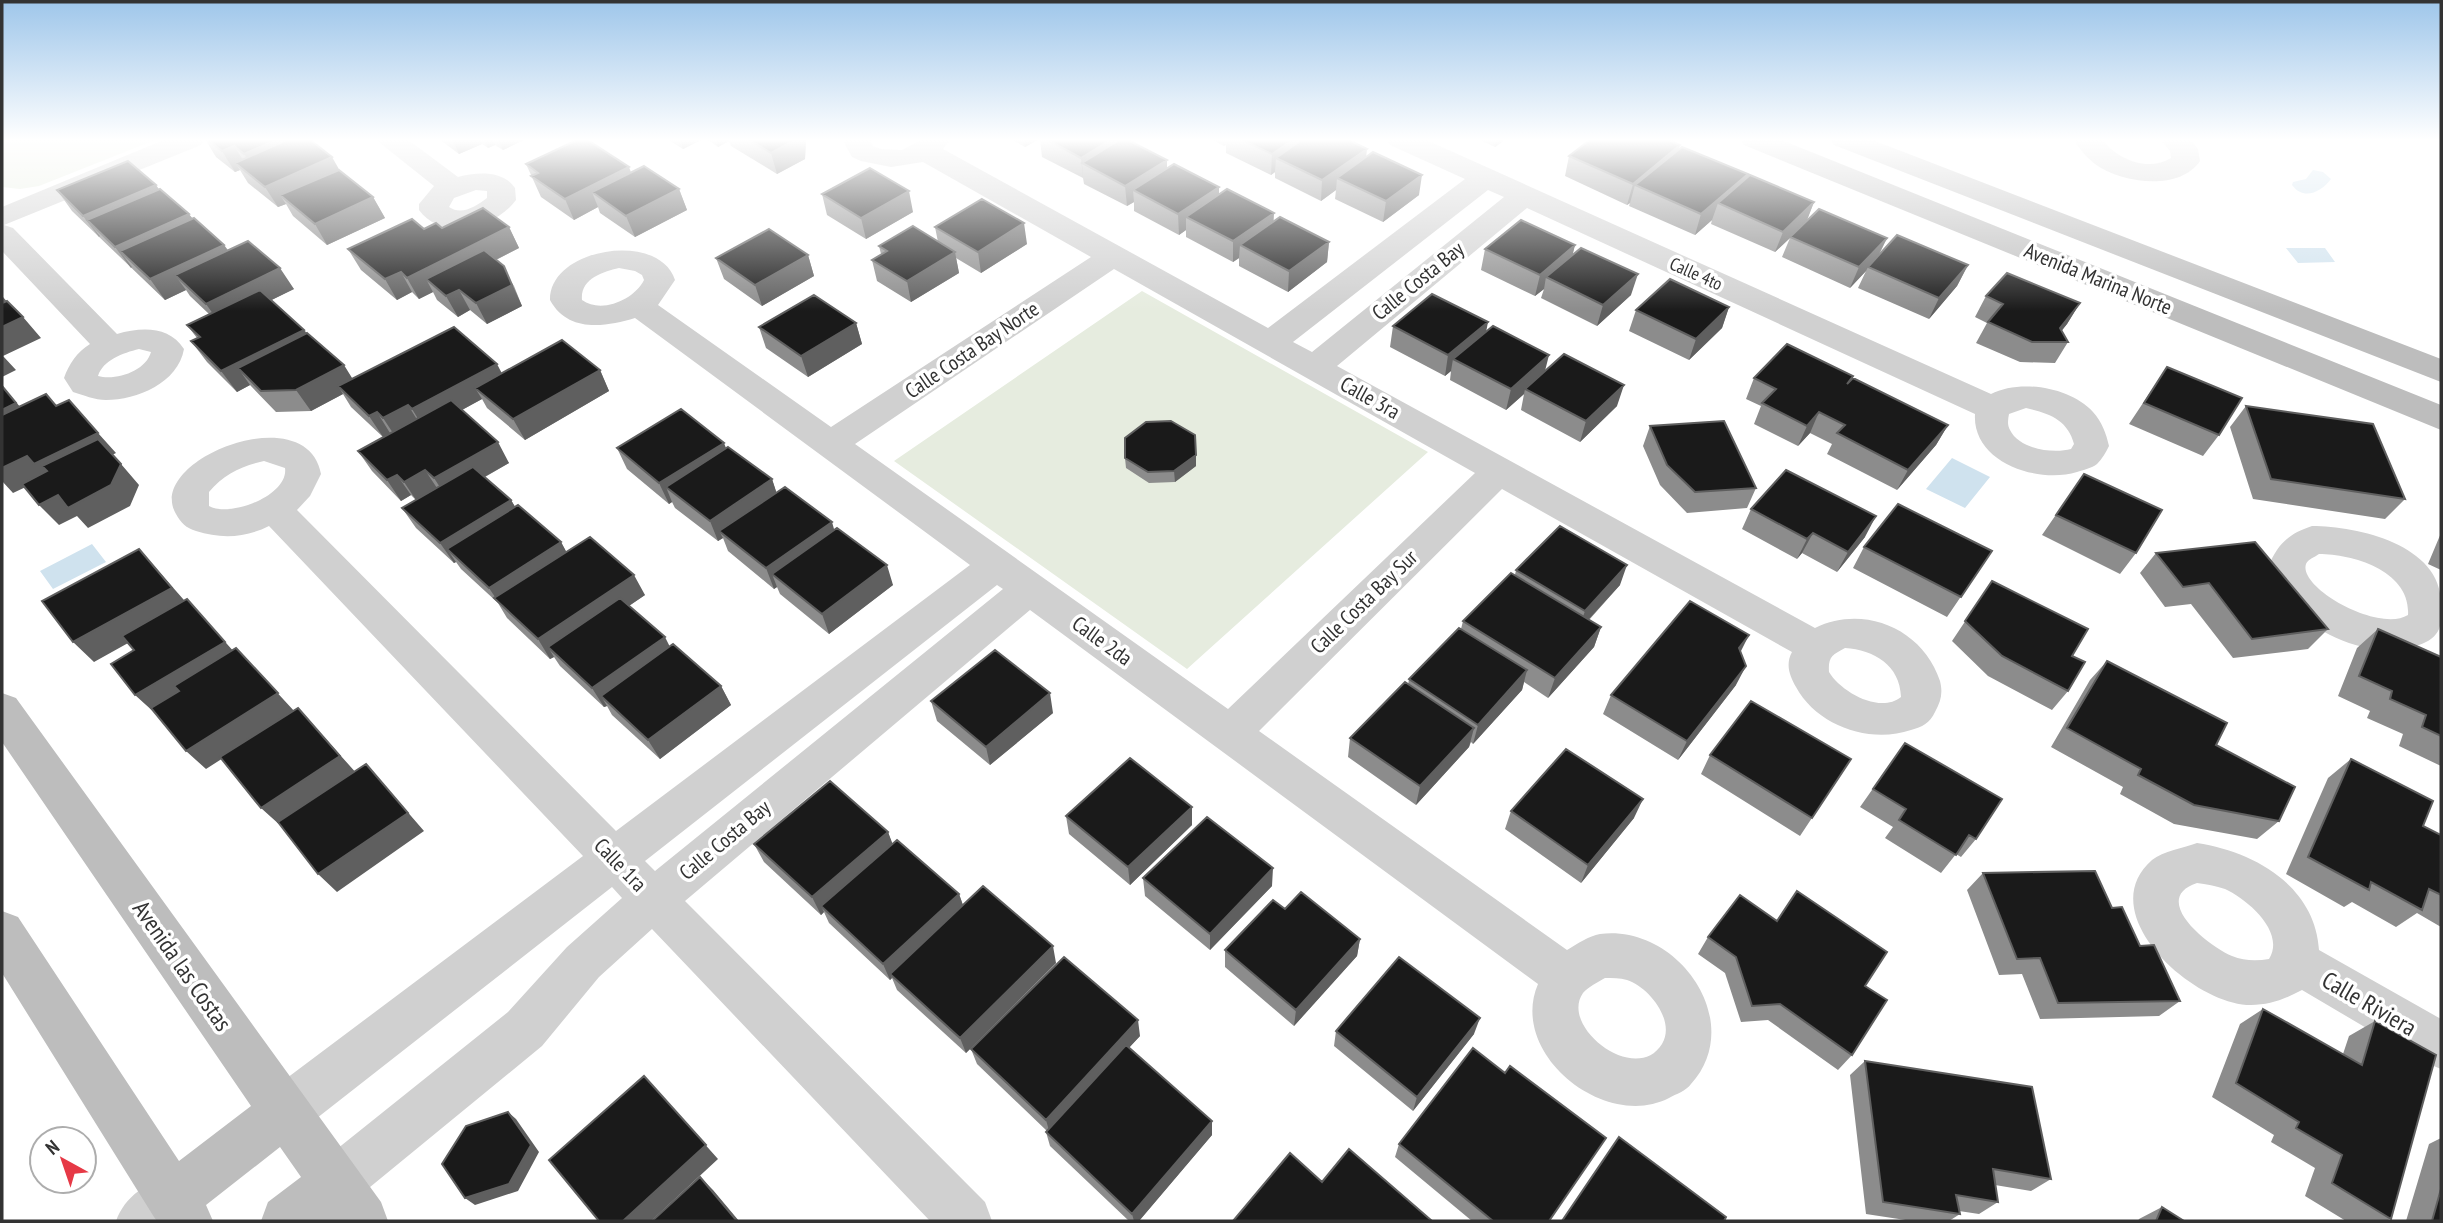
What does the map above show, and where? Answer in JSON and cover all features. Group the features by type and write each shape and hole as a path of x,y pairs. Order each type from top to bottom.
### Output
{"main road":[{"name":"Avenida Marina Norte","path":"1895,196 2441,418"},
{"name":"Avenida Marina Norte","path":"1991,196 2441,371"},
{"path":"2269,348 2291,313"},
{"name":"Avenida las Costas","path":"2,710 349,1202"},
{"path":"2,932 167,1214 285,1111"},
{"path":"287,1221 349,1202"}],"street":[{"path":"2,217 53,196"},
{"name":"Calle 3ra","path":"1015,196 1113,256 1814,646"},
{"path":"1270,343 1461,196"},
{"name":"Calle Costa Bay","path":"1314,367 1523,196"},
{"name":"Calle 4to","path":"1523,196 1992,408"},
{"path":"2,234 111,346"},
{"name":"Calle Costa Bay Norte","path":"830,444 1113,256"},
{"name":"Calle 2da","path":"639,306 1565,976"},
{"name":"Calle Costa Bay Sur","path":"1230,733 1499,471"},
{"name":"Calle 1ra","path":"274,509 966,1221"},
{"path":"285,1111 614,859 1013,577"},
{"name":"Calle Costa Bay","path":"349,1202 525,1029 583,962 1013,577"},
{"name":"Calle Riviera","path":"2296,962 2441,1045"}],"shaded area":[{"path":"1142,291 1428,452 1187,669 894,461"}],"water":[{"path":"2286,248 2325,248 2335,262 2298,263"},
{"path":"1952,458 1990,477 1965,508 1926,489"},
{"path":"92,544 106,562 53,589 40,571"}],"building":[{"path":"63,196 130,196 83,216"},
{"path":"143,196 168,196 189,214 115,247 87,220"},
{"path":"281,196 373,197 315,224"},
{"path":"598,196 665,196 626,216"},
{"path":"825,196 900,196 861,218"},
{"path":"1144,196 1205,196 1178,214"},
{"path":"1217,196 1241,196 1274,213 1233,241 1186,217"},
{"path":"1376,196 1393,196 1386,201"},
{"path":"1660,196 1722,196 1701,214"},
{"path":"1726,196 1800,196 1814,202 1783,232 1718,203"},
{"path":"982,199 1024,223 978,252 935,227"},
{"path":"483,208 509,227 407,278 401,272 385,279 348,249 412,219 424,229 436,223 442,228"},
{"path":"1819,209 1887,238 1859,267 1790,237"},
{"path":"1280,217 1329,242 1289,271 1240,245"},
{"path":"194,218 224,245 150,279 120,251"},
{"path":"1521,220 1575,245 1540,275 1485,249"},
{"path":"913,226 955,252 907,281 872,260 887,251 879,246"},
{"path":"769,229 808,255 755,285 716,258"},
{"path":"1897,235 1968,265 1939,298 1868,267"},
{"path":"248,241 280,268 206,304 175,275"},
{"path":"1581,248 1638,274 1603,305 1546,277"},
{"path":"484,250 504,266 512,285 476,303 459,290 446,296 426,279"},
{"path":"2007,273 2080,303 2060,328 2068,342 2032,342 1988,322 2003,304 1986,296"},
{"path":"1670,279 1729,307 1696,339 1636,310"},
{"path":"260,290 304,330 221,371 191,341 200,337 187,325"},
{"path":"1432,294 1488,322 1448,355 1393,326"},
{"path":"814,295 856,323 801,356 759,327"},
{"path":"7,301 23,317 2,327 2,303"},
{"path":"1493,326 1549,355 1511,389 1453,359"},
{"path":"454,327 497,364 412,409 408,405 383,418 377,412 369,416 338,386"},
{"path":"307,333 344,365 296,390 261,391 238,368"},
{"path":"562,340 600,370 513,419 475,388"},
{"path":"1787,344 1853,376 1847,384 1853,378 1948,425 1908,470 1837,433 1845,425 1819,412 1807,426 1762,403 1776,389 1754,378"},
{"path":"1564,354 1624,385 1586,421 1525,389"},
{"path":"2167,367 2242,398 2219,435 2144,403"},
{"path":"2,386 16,403 2,410"},
{"path":"46,394 56,406 69,400 98,433 34,464 27,456 2,468 2,415"},
{"path":"451,400 498,442 434,478 425,470 404,482 397,475 387,480 358,451"},
{"path":"2246,406 2373,424 2405,499 2271,479"},
{"path":"681,409 724,443 659,483 617,448"},
{"path":"1171,421 1195,435 1196,455 1174,471 1148,472 1125,458 1125,438 1146,422"},
{"path":"1724,421 1756,488 1695,492 1667,465 1650,426"},
{"path":"98,439 121,464 111,485 68,508 58,495 39,505 22,484 47,471 42,466"},
{"path":"728,447 772,479 710,521 666,487"},
{"path":"473,467 511,500 440,543 402,508"},
{"path":"1786,470 1876,516 1848,552 1813,533 1807,539 1751,509"},
{"path":"2084,474 2162,510 2136,553 2056,515"},
{"path":"785,487 832,522 766,568 719,531"},
{"path":"1898,504 1992,551 1961,597 1864,547"},
{"path":"518,505 561,542 489,588 447,549"},
{"path":"1560,526 1627,565 1585,611 1516,570"},
{"path":"837,528 887,565 822,614 772,574"},
{"path":"590,537 634,575 538,639 494,598"},
{"path":"2255,542 2328,629 2252,639 2209,583 2183,587 2156,553"},
{"path":"139,549 172,588 73,642 42,601"},
{"path":"1511,573 1601,627 1555,678 1463,621"},
{"path":"1992,581 2088,629 2072,656 2085,662 2068,691 2002,656 1965,621"},
{"path":"620,598 665,637 592,688 548,647"},
{"path":"187,599 225,642 135,695 111,664 134,650 122,636"},
{"path":"1690,601 1749,635 1739,648 1746,666 1687,741 1611,695"},
{"path":"1459,628 1527,670 1478,725 1409,679"},
{"path":"2378,629 2441,657 2441,736 2422,727 2426,715 2390,699 2392,691 2359,676"},
{"path":"673,644 721,686 648,740 601,696"},
{"path":"236,648 278,693 186,751 151,708 179,691 174,686"},
{"path":"995,650 1050,693 986,747 931,701"},
{"path":"2107,661 2227,723 2216,745 2295,787 2279,821 2194,805 2138,775 2141,769 2067,728"},
{"path":"1405,682 1474,728 1420,786 1350,738"},
{"path":"1751,701 1851,759 1812,818 1710,755"},
{"path":"298,708 340,756 261,808 220,757"},
{"path":"1905,743 2002,799 1976,839 1969,835 1956,855 1899,820 1906,809 1873,789"},
{"path":"1566,749 1643,799 1588,865 1511,811"},
{"path":"1130,758 1192,807 1128,867 1066,816"},
{"path":"2351,759 2433,801 2423,826 2441,835 2441,895 2429,889 2422,910 2371,882 2369,890 2308,857"},
{"path":"366,764 408,813 318,874 278,822"},
{"path":"830,781 888,832 812,897 754,844"},
{"path":"1207,817 1273,868 1210,934 1143,878"},
{"path":"897,840 959,894 883,964 821,906"},
{"path":"2095,871 2112,908 2122,907 2140,946 2154,945 2180,1001 2058,1003 2040,958 2017,959 1983,873"},
{"path":"983,886 1053,946 960,1038 890,974"},
{"path":"1797,891 1887,952 1865,986 1887,1000 1852,1055 1780,1004 1752,1006 1736,957 1708,937 1740,895 1777,921"},
{"path":"1301,892 1360,939 1296,1010 1225,950 1273,900 1285,909"},
{"path":"1064,957 1138,1020 1046,1120 971,1049"},
{"path":"1399,957 1480,1018 1417,1097 1336,1031"},
{"path":"2263,1009 2362,1065 2375,1021 2436,1055 2391,1219 2332,1183 2342,1155 2296,1128 2299,1122 2236,1083"},
{"path":"1126,1045 1212,1121 1132,1214 1046,1132"},
{"path":"1473,1048 1505,1073 1510,1066 1606,1138 1549,1221 1493,1221 1399,1144"},
{"path":"1865,1061 2032,1087 2051,1179 1993,1169 1998,1202 1956,1195 1960,1214 1883,1202"},
{"path":"644,1076 706,1145 623,1221 599,1221 549,1160"},
{"path":"508,1112 531,1145 509,1184 465,1198 442,1164 466,1126"},
{"path":"1619,1137 1726,1217 1724,1221 1562,1221"},
{"path":"1349,1149 1432,1221 1233,1221 1290,1153 1322,1182"},
{"path":"700,1177 737,1221 652,1221"},
{"path":"2441,1189 2441,1221 2432,1221"},
{"path":"2162,1207 2184,1221 2156,1221"}]}
